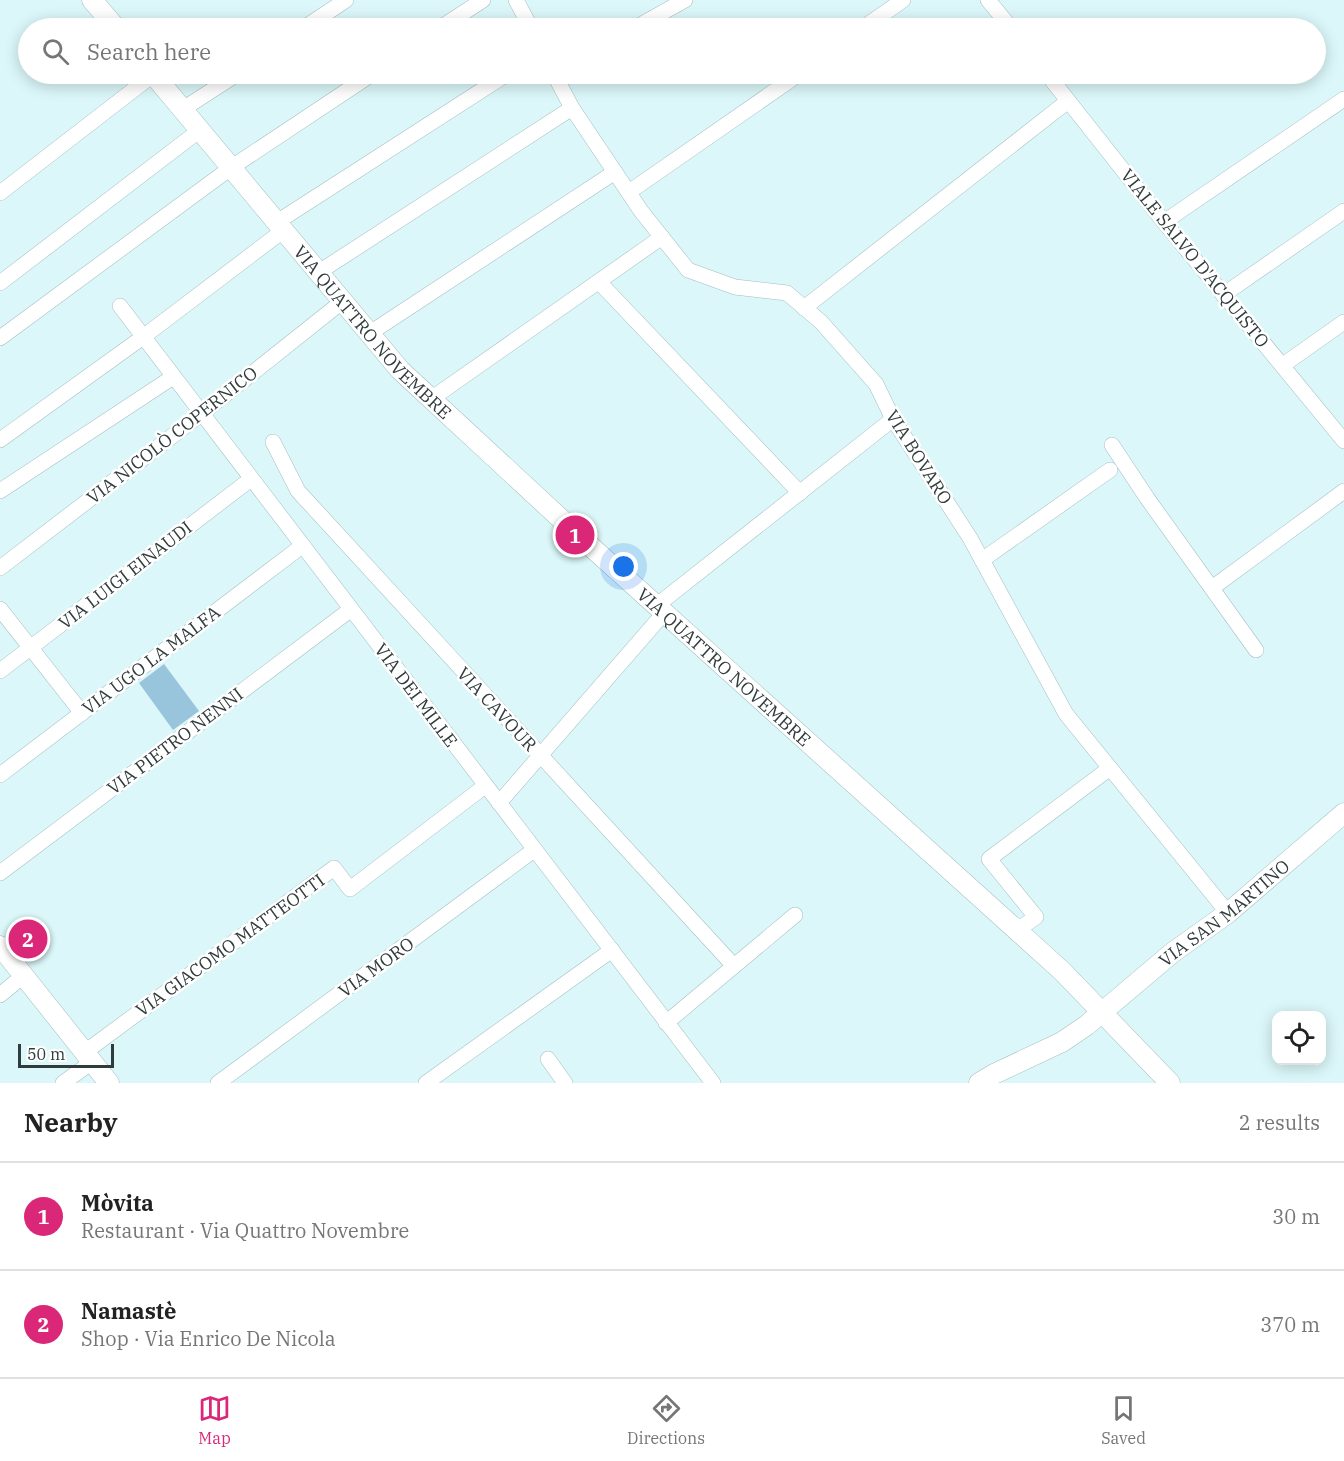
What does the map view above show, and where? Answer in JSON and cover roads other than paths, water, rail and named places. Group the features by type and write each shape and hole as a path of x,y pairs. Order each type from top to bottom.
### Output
{"street":[{"path":"92,0 107,18"},
{"path":"319,18 346,0"},
{"path":"455,18 483,0"},
{"path":"516,0 526,18"},
{"path":"653,18 685,0"},
{"path":"877,18 903,0"},
{"path":"988,0 1003,18"},
{"path":"0,193 141,84"},
{"name":"VIA QUATTRO NOVEMBRE","path":"162,84 400,370 660,609 1062,971 1170,1083"},
{"path":"183,110 222,84"},
{"path":"0,338 232,167 357,84"},
{"path":"0,440 143,337 281,226 492,84"},
{"name":"VIA BOVARO","path":"561,84 572,108 615,172 688,270 735,287 787,292 821,322 876,384 893,419 982,560 1066,714 1228,913"},
{"path":"629,192 785,84"},
{"name":"VIALE SALVO D'ACQUISTO","path":"1055,84 1223,295 1283,364 1344,441"},
{"path":"1164,222 1344,99"},
{"path":"804,308 1068,101"},
{"path":"319,272 572,108"},
{"path":"0,283 200,130"},
{"path":"370,333 615,172"},
{"path":"1223,295 1344,211"},
{"path":"431,399 662,237"},
{"path":"599,282 800,493"},
{"name":"VIA NICOLÒ COPERNICO","path":"0,568 343,302"},
{"name":"VIA DEI MILLE","path":"120,306 713,1083"},
{"path":"1283,364 1344,322"},
{"path":"0,491 173,377"},
{"path":"499,803 660,609 893,419"},
{"name":"VIA CAVOUR","path":"273,442 298,491 734,966"},
{"path":"1112,445 1256,650"},
{"path":"982,560 1110,470"},
{"name":"VIA LUIGI EINAUDI","path":"0,671 250,479"},
{"path":"1212,588 1344,491"},
{"name":"VIA UGO LA MALFA","path":"0,775 302,546"},
{"path":"0,609 82,713"},
{"name":"VIA PIETRO NENNI","path":"0,873 350,610"},
{"path":"1016,931 1036,917 989,859 1110,768"},
{"name":"VIA GIACOMO MATTEOTTI","path":"89,1057 334,868 350,889 485,786"},
{"name":"VIA SAN MARTINO","path":"979,1083 1062,1042 1087,1025 1172,953 1228,913 1344,813"},
{"name":"VIA MORO","path":"218,1083 534,850"},
{"path":"666,1023 795,915"},
{"path":"0,946 109,1083"},
{"path":"426,1083 612,951"},
{"path":"0,995 23,976"},
{"path":"63,1083 89,1057"},
{"path":"548,1059 565,1083"}],"place":[{"name":"Mòvita","path":"575,535"},
{"name":"Namastè","path":"28,939"}]}
